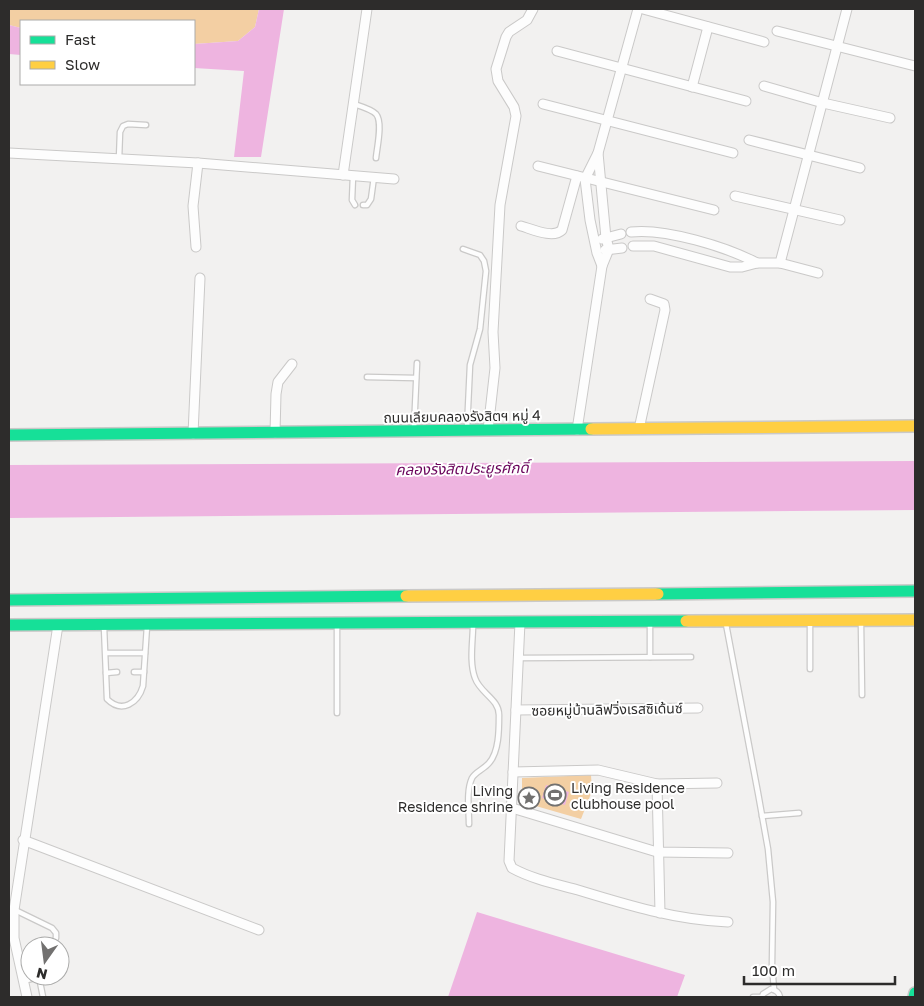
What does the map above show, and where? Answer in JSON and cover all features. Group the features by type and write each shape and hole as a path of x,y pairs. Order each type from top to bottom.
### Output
{"main road":[{"name":"ถนนเลียบคลองรังสิตฯ หมู่ 4","path":"9,435 915,426"},
{"path":"9,600 544,608 915,591"},
{"path":"9,625 520,622 544,608 650,621 915,620"},
{"path":"914,997 915,993"}],"street":[{"path":"343,175 367,9"},
{"path":"488,430 495,368 493,332 500,205 516,116 514,106 498,81 496,69 509,32 527,20 533,9"},
{"path":"521,226 552,234 559,233 562,230 581,177 598,153 638,9"},
{"path":"643,9 764,42"},
{"path":"780,263 847,9"},
{"path":"692,87 708,27"},
{"path":"777,31 915,66"},
{"path":"557,51 746,101"},
{"path":"764,86 890,118"},
{"path":"544,104 733,153"},
{"path":"749,140 860,168"},
{"path":"9,153 198,163 394,179"},
{"path":"577,430 602,266 609,249 606,238 598,153"},
{"path":"196,248 193,206 198,163"},
{"path":"538,166 714,210"},
{"path":"581,177 597,252 602,266"},
{"path":"735,196 840,220"},
{"path":"631,232 658,232 721,248 740,254 757,263"},
{"path":"595,240 621,234"},
{"path":"633,246 654,246 730,267 742,267 757,263 780,263 818,273"},
{"path":"597,252 622,248"},
{"path":"193,434 200,278"},
{"path":"639,429 665,310 664,304 650,299"},
{"path":"275,433 278,382 292,364"},
{"name":"ซอยหมู่บ้านลิฟวิ่งเรสซิเด้นซ์","path":"520,622 509,861 512,868 520,873 660,913 692,919 728,922"},
{"path":"20,967 14,938 14,910 23,840 58,625"},
{"name":"ซอยหมู่บ้านลิฟวิ่งเรสซิเด้นซ์","path":"516,710 698,708"},
{"path":"513,772 598,770 657,784 717,783"},
{"path":"657,784 660,913"},
{"path":"512,808 658,852 728,853"},
{"path":"23,840 260,930"}],"lane":[{"path":"354,104 376,114 379,126 376,158"},
{"path":"119,159 120,132 123,126 128,124 146,125"},
{"path":"354,176 352,200 355,204"},
{"path":"363,205 367,204 371,199 374,177"},
{"path":"463,249 480,255 484,261 486,271 480,329 470,366 467,430"},
{"path":"414,431 417,363"},
{"path":"368,377 416,378"},
{"path":"725,620 768,849 772,902 774,990"},
{"path":"810,620 810,669"},
{"path":"860,620 862,695"},
{"path":"650,621 650,657"},
{"path":"469,824 469,786 473,776 489,764 494,757 499,714 497,705 480,688 472,670 474,622"},
{"path":"337,623 337,713"},
{"path":"104,625 107,699 114,704 125,705 131,704 141,692 147,624"},
{"path":"106,653 145,653"},
{"path":"519,658 691,657"},
{"path":"106,673 117,672"},
{"path":"134,672 144,672"},
{"path":"762,816 799,813"},
{"path":"14,910 52,928 56,936"},
{"path":"753,997 762,997 766,991 774,990 780,993 780,997"}],"shaded area":[{"path":"9,9 259,9 255,27 238,41 195,44 195,20 20,20 20,28 9,25"},
{"path":"591,775 592,791 581,819 522,802 522,778"}],"water":[{"path":"259,9 284,9 261,157 234,157 244,71 195,68 195,44 238,41 255,27"},
{"path":"9,25 20,28 20,55 9,54"},
{"name":"คลองรังสิตประยูรศักดิ์","path":"915,461 915,510 9,518 9,465"},
{"name":"Living Residence clubhouse pool","path":"546,785 569,792 565,805 542,798"},
{"path":"477,912 685,975 677,997 448,997"}],"traffic: fast":[{"path":"9,435 591,429"},
{"path":"658,594 915,591"},
{"path":"9,600 406,596"},
{"path":"9,625 686,621"},
{"path":"914,997 915,993"}],"traffic: slow":[{"path":"591,429 915,426"},
{"path":"406,596 658,594"},
{"path":"686,621 915,620"}],"place":[{"name":"Living Residence clubhouse pool","path":"555,795"},
{"name":"Living Residence shrine","path":"529,798"}]}
